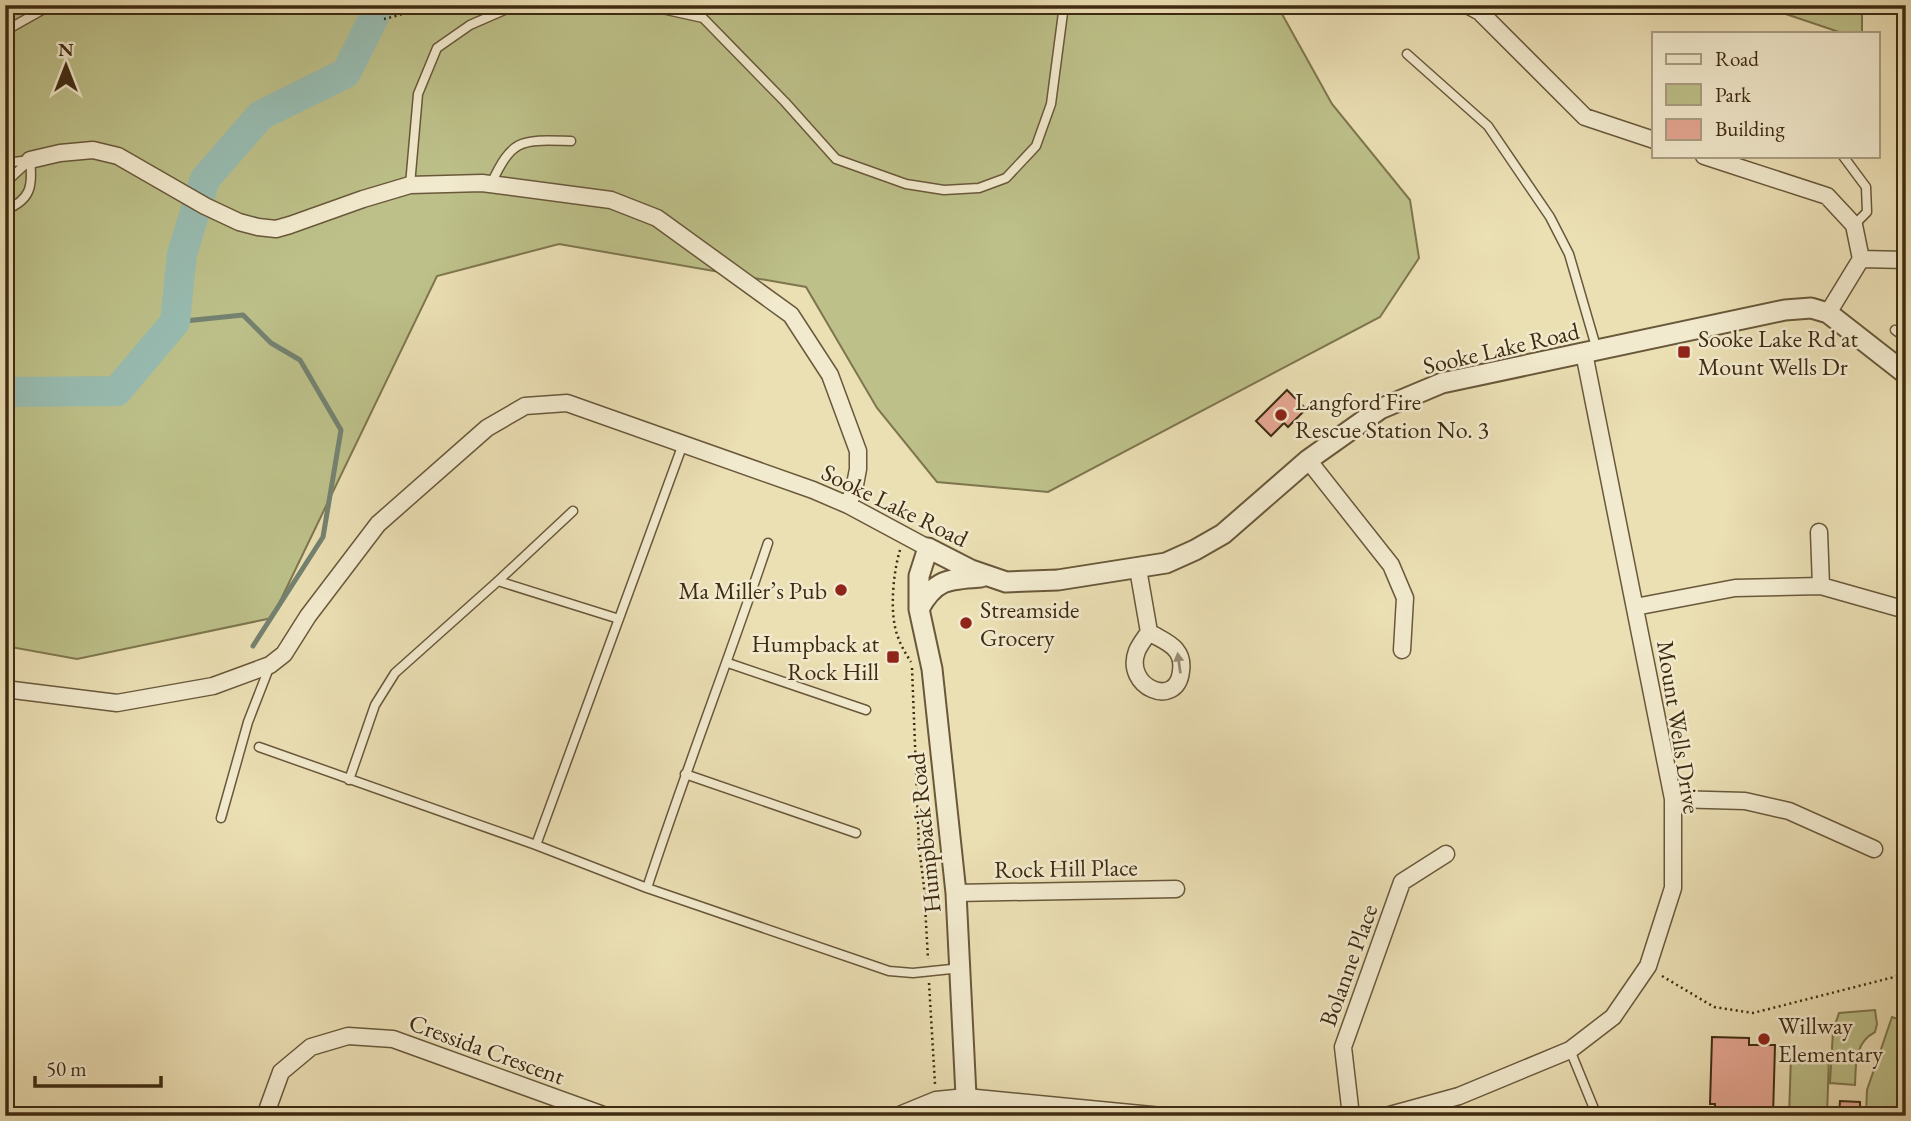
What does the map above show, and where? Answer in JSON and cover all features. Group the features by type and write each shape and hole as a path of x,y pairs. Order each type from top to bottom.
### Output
{"street":[{"path":"1467,5 1480,12 1585,117 1652,138"},
{"path":"30,160 60,153 93,150 118,156 205,206 239,222 276,229 410,185 491,184 611,200 657,218 792,315 830,375 858,451 854,491 848,505"},
{"path":"1710,158 1827,196 1853,225 1861,259 1828,313 1906,374"},
{"path":"1861,259 1906,260"},
{"name":"Sooke Lake Road","path":"5,689 117,703 214,687 270,665 284,654 308,616 378,524 487,428 525,406 566,402 813,490 848,505 987,577 1006,582 1031,582 1138,569 1166,563 1195,550 1223,534 1308,460 1380,409 1442,383 1785,310 1811,308 1828,313"},
{"name":"Mount Wells Drive","path":"1386,1116 1459,1096 1570,1050 1613,1017 1648,966 1673,888 1673,799 1635,607 1590,352"},
{"path":"1308,460 1391,565 1405,598 1402,650"},
{"path":"1819,532 1821,586"},
{"name":"Humpback Road","path":"928,548 919,576 919,609 932,669 956,893 966,1106"},
{"path":"1138,569 1149,632"},
{"path":"919,609 928,592 941,582 956,578 987,577"},
{"path":"1635,607 1735,588 1821,586 1906,610"},
{"path":"1673,799 1745,801 1778,809 1874,849"},
{"name":"Bolanne Place","path":"1351,1116 1343,1047 1402,882 1446,854"},
{"name":"Rock Hill Place","path":"956,893 1176,889"},
{"name":"Cressida Crescent","path":"265,1116 281,1072 311,1047 348,1036 393,1039 606,1116"},
{"path":"897,1116 936,1100 966,1106 1162,1116"}],"lane":[{"path":"5,34 12,27 51,5"},
{"path":"410,185 418,94 438,48 470,25 516,5"},
{"path":"644,5 703,18 836,159 906,184 944,190 979,188 1006,178 1036,146 1051,104 1064,5"},
{"path":"1407,54 1488,126 1550,217 1569,254 1590,352"},
{"path":"491,184 504,156 515,146 534,140 571,141"},
{"path":"1847,158 1866,187 1867,212 1853,225"},
{"path":"5,163 30,160"},
{"path":"5,183 30,160"},
{"path":"5,210 19,205 29,192 32,177 30,160"},
{"path":"1895,330 1906,338"},
{"path":"536,845 683,444"},
{"path":"349,780 375,705 395,673 573,510"},
{"path":"647,888 768,543"},
{"path":"498,581 619,619"},
{"path":"728,663 866,710"},
{"path":"221,818 248,722 270,665"},
{"path":"259,747 536,845 647,888 888,971 913,973 961,968"},
{"path":"685,774 856,833"},
{"path":"1570,1050 1597,1116"}],"path":[{"path":"384,19 443,5 460,12 470,25"},
{"path":"898,553 893,599 894,624 912,671 919,846 924,887 936,1100"},
{"path":"1648,966 1714,1007 1753,1013 1906,974"}],"green space":[{"path":"5,5 1277,5 1332,104 1410,200 1419,258 1380,317 1048,492 937,482 877,408 806,287 559,244 437,276 272,618 77,659 5,646"},
{"path":"1759,5 1862,5 1862,32 1839,32"},
{"path":"1875,1010 1875,1032 1860,1048 1855,1085 1830,1083 1833,1031 1839,1013"},
{"path":"1892,1017 1906,1022 1906,1116 1866,1116 1867,1090"},
{"path":"1791,1056 1829,1057 1827,1116 1789,1116"}],"building":[{"name":"Langford Fire Rescue Station No. 3","path":"1287,390 1306,409 1288,427 1284,423 1271,436 1256,421"},
{"path":"1712,1037 1749,1038 1749,1045 1775,1045 1773,1116 1715,1116 1715,1104 1710,1104"},
{"path":"1840,1101 1860,1102 1860,1116 1839,1116"}],"waterway":[{"path":"5,392 117,391 175,322 182,254 205,179 261,115 346,73 380,5"},
{"path":"175,322 243,315 271,343 300,360 341,430 323,537 253,646"}],"place":[{"name":"Sooke Lake Rd at Mount Wells Dr","path":"1684,352"},
{"name":"Langford Fire Rescue Station No. 3","path":"1281,415"},
{"name":"Ma Miller’s Pub","path":"841,590"},
{"name":"Streamside Grocery","path":"966,623"},
{"name":"Humpback at Rock Hill","path":"893,657"},
{"name":"Willway Elementary","path":"1764,1039"}]}
